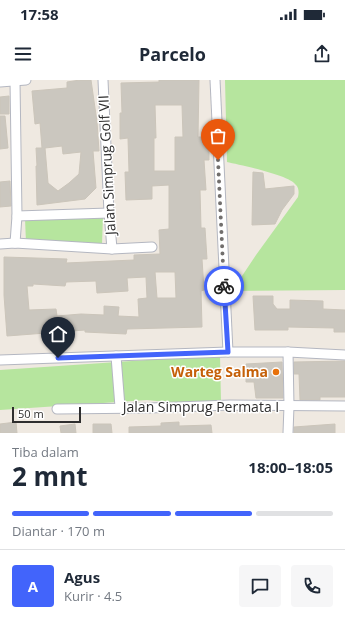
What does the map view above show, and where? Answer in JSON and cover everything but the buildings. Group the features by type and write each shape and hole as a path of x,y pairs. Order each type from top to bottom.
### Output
{"street":[{"path":"0,82 26,80"},
{"name":"Jalan Simprug Golf VII","path":"103,80 112,249"},
{"path":"215,80 228,352"},
{"path":"15,81 17,216 15,243"},
{"path":"17,216 109,214"},
{"path":"0,244 15,243 112,249 152,247"},
{"path":"0,360 228,352 288,352 345,355"},
{"path":"288,352 288,433"},
{"path":"116,356 120,407"},
{"name":"Jalan Simprug Permata I","path":"57,408 150,408 230,405 345,406"}],"green space":[{"path":"225,80 345,80 345,290 232,291 298,197 299,192 298,188 292,181 285,178 227,162"},
{"path":"103,216 102,244 26,243 25,218"},
{"path":"220,355 221,402 176,403 147,400 0,410 0,370"}],"way so far":[{"path":"218,160 224,286"}],"place":[{"name":"Warteg Salma","path":"276,372"}],"route":[{"path":"58,358 228,352 224,286"}]}
